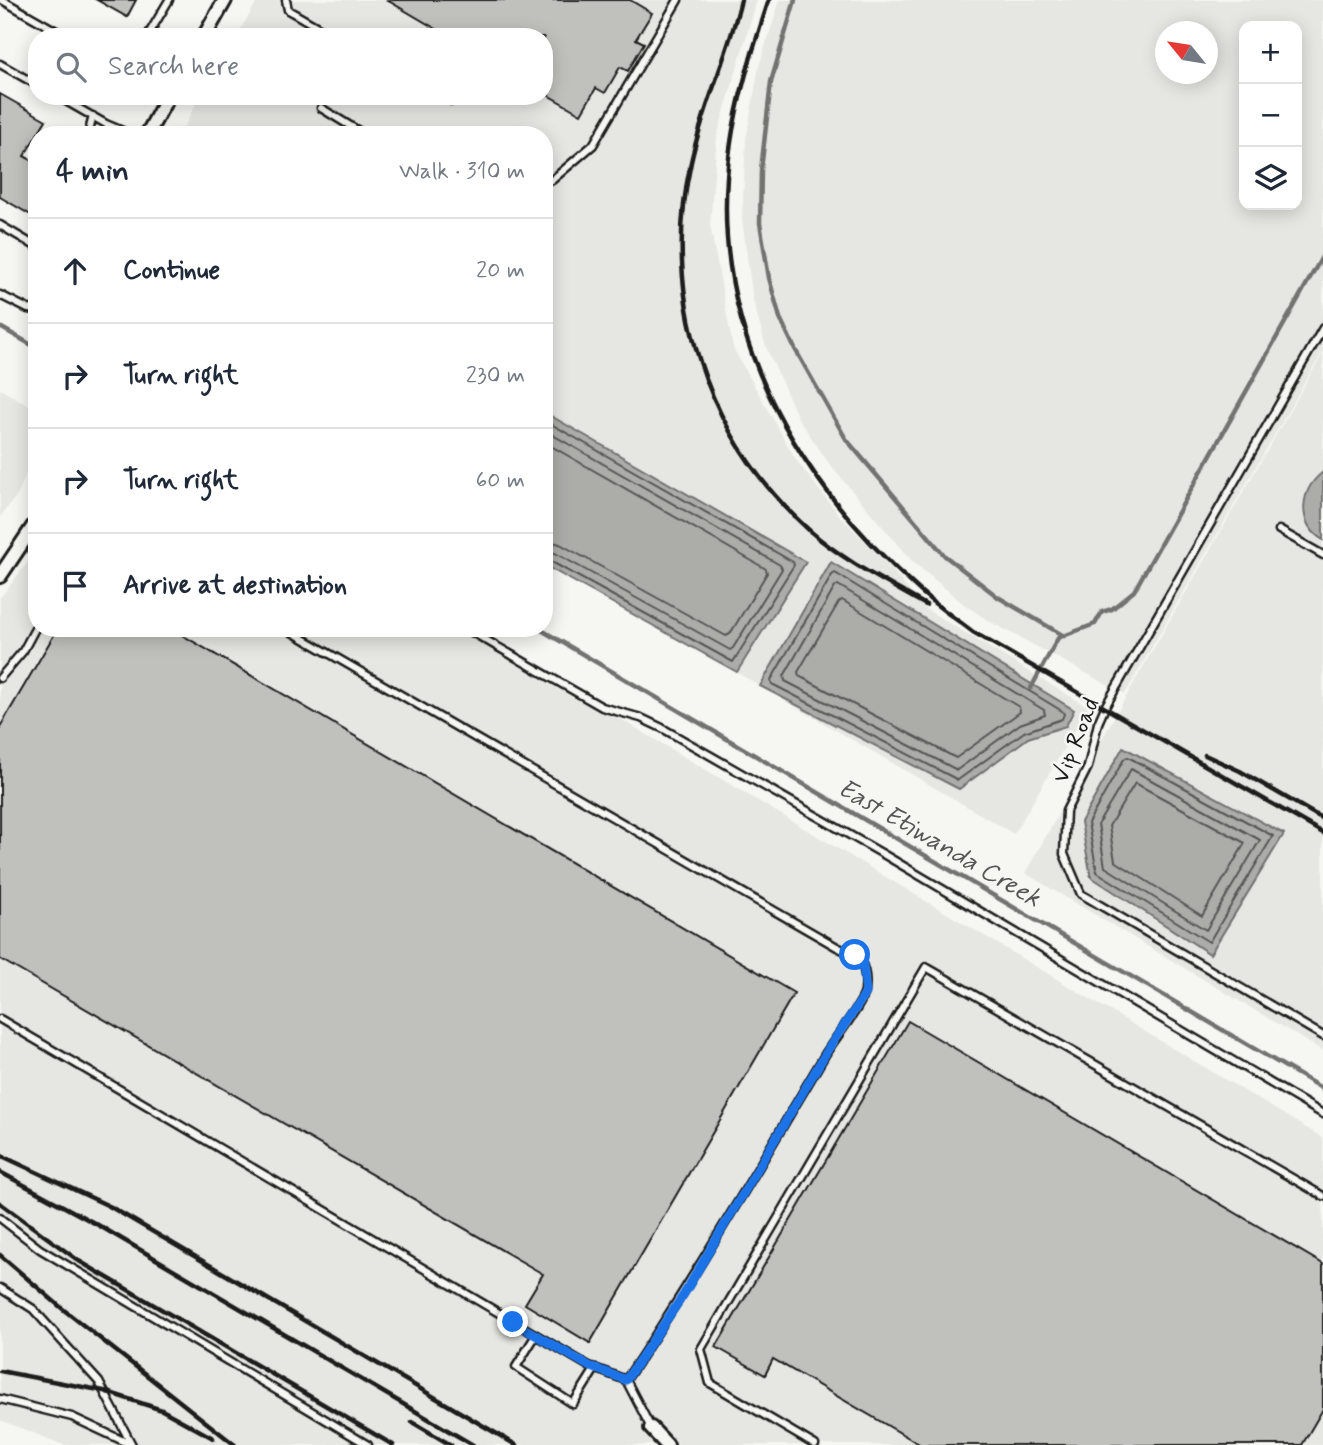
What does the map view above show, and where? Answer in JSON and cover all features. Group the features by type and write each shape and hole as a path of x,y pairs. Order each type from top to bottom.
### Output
{"street":[{"path":"209,28 225,0"},
{"path":"152,126 163,105"},
{"path":"0,576 28,534"},
{"path":"651,1428 667,1445"}],"lane":[{"path":"2,0 51,28"},
{"path":"152,28 169,0"},
{"path":"286,0 289,10 320,28"},
{"path":"553,179 593,145 678,0"},
{"path":"0,64 28,80"},
{"path":"73,105 114,126"},
{"path":"321,108 350,126"},
{"path":"90,126 93,116"},
{"path":"0,225 28,242"},
{"path":"0,295 28,309"},
{"name":"Vip Road","path":"1323,328 1105,707 1098,723 1088,767 1066,811 1064,853 1081,894 1323,1036"},
{"path":"1279,530 1323,555"},
{"path":"0,678 23,651 31,637"},
{"path":"300,637 656,844 855,955 863,964 866,993 830,1046 684,1294 626,1380"},
{"path":"481,637 602,707 641,718 662,728 894,861 1323,1114"},
{"path":"815,1445 710,1383 701,1349 926,967 1323,1196"},
{"path":"0,1019 536,1335 595,1369 626,1380 651,1428"},
{"path":"0,1218 40,1249 368,1445"},
{"path":"0,1288 33,1309 99,1382 132,1445"},
{"path":"536,1335 516,1367 573,1404 595,1369"},
{"path":"0,1399 72,1417 132,1445"}],"shaded area":[{"path":"258,0 757,0 717,136 710,225 733,348 796,460 839,515 886,563 924,608 1088,707 1014,834 553,565 553,126 185,126 195,105 553,105 553,28 241,28"},
{"path":"780,0 1323,0 1323,351 1125,694 989,621 965,605 912,561 830,465 798,418 766,347 753,300 742,219 746,140 759,66"},
{"path":"1323,353 1323,1051 1025,873"},
{"path":"0,389 28,405 28,468 18,494 0,517"},
{"path":"28,562 28,637 483,637 1323,1138 1323,1445 64,1445 0,1420 0,598"}],"water":[{"path":"553,417 806,562 737,672 553,570"},
{"path":"1323,472 1323,540 1308,525 1304,506 1315,479"},
{"path":"831,562 1074,710 1066,726 1028,738 959,789 760,686"},
{"path":"1123,747 1284,834 1210,954 1091,877 1081,822"}],"building":[{"path":"97,0 136,0 127,17"},
{"path":"387,0 630,0 652,13 636,39 644,43 628,71 620,67 605,93 596,88 581,114 553,98 553,28 435,28"},
{"path":"0,94 46,120 42,126 28,126 28,149 24,156 28,158 28,213 0,197"},
{"path":"53,637 185,637 794,993 590,1343 525,1304 543,1274 0,959 0,727"},
{"path":"908,1021 1323,1264 1323,1409 1302,1445 921,1445 773,1359 765,1375 716,1347"}],"waterway":[{"path":"795,0 771,82 761,170 760,223 769,278 780,318 846,439 945,556 998,597 1064,636"},
{"path":"1031,688 1058,638 1095,624 1102,612 1112,609 1134,591 1323,255"},
{"name":"East Etiwanda Creek","path":"0,327 28,343"},
{"name":"East Etiwanda Creek","path":"553,637 1323,1089"}],"railway":[{"path":"741,0 696,142 683,213 682,264 688,314 700,363 719,409 743,453 774,494 810,531 837,552 926,605"},
{"path":"769,0 737,111 730,149 726,213 732,275 746,335 768,392 797,446 832,497 873,545 925,595 973,632 1323,833"},
{"path":"1205,755 1240,771 1323,819"},
{"path":"0,1155 109,1206 516,1445"},
{"path":"0,1172 98,1225 473,1445"},
{"path":"0,1203 79,1261 393,1445"},
{"path":"0,1255 64,1310 235,1445"},
{"path":"0,1371 104,1391 162,1410 213,1438"},
{"path":"412,1422 451,1445"}],"route":[{"path":"513,1322 589,1366 626,1380 684,1294 830,1046 866,993 863,964 855,955"}]}
